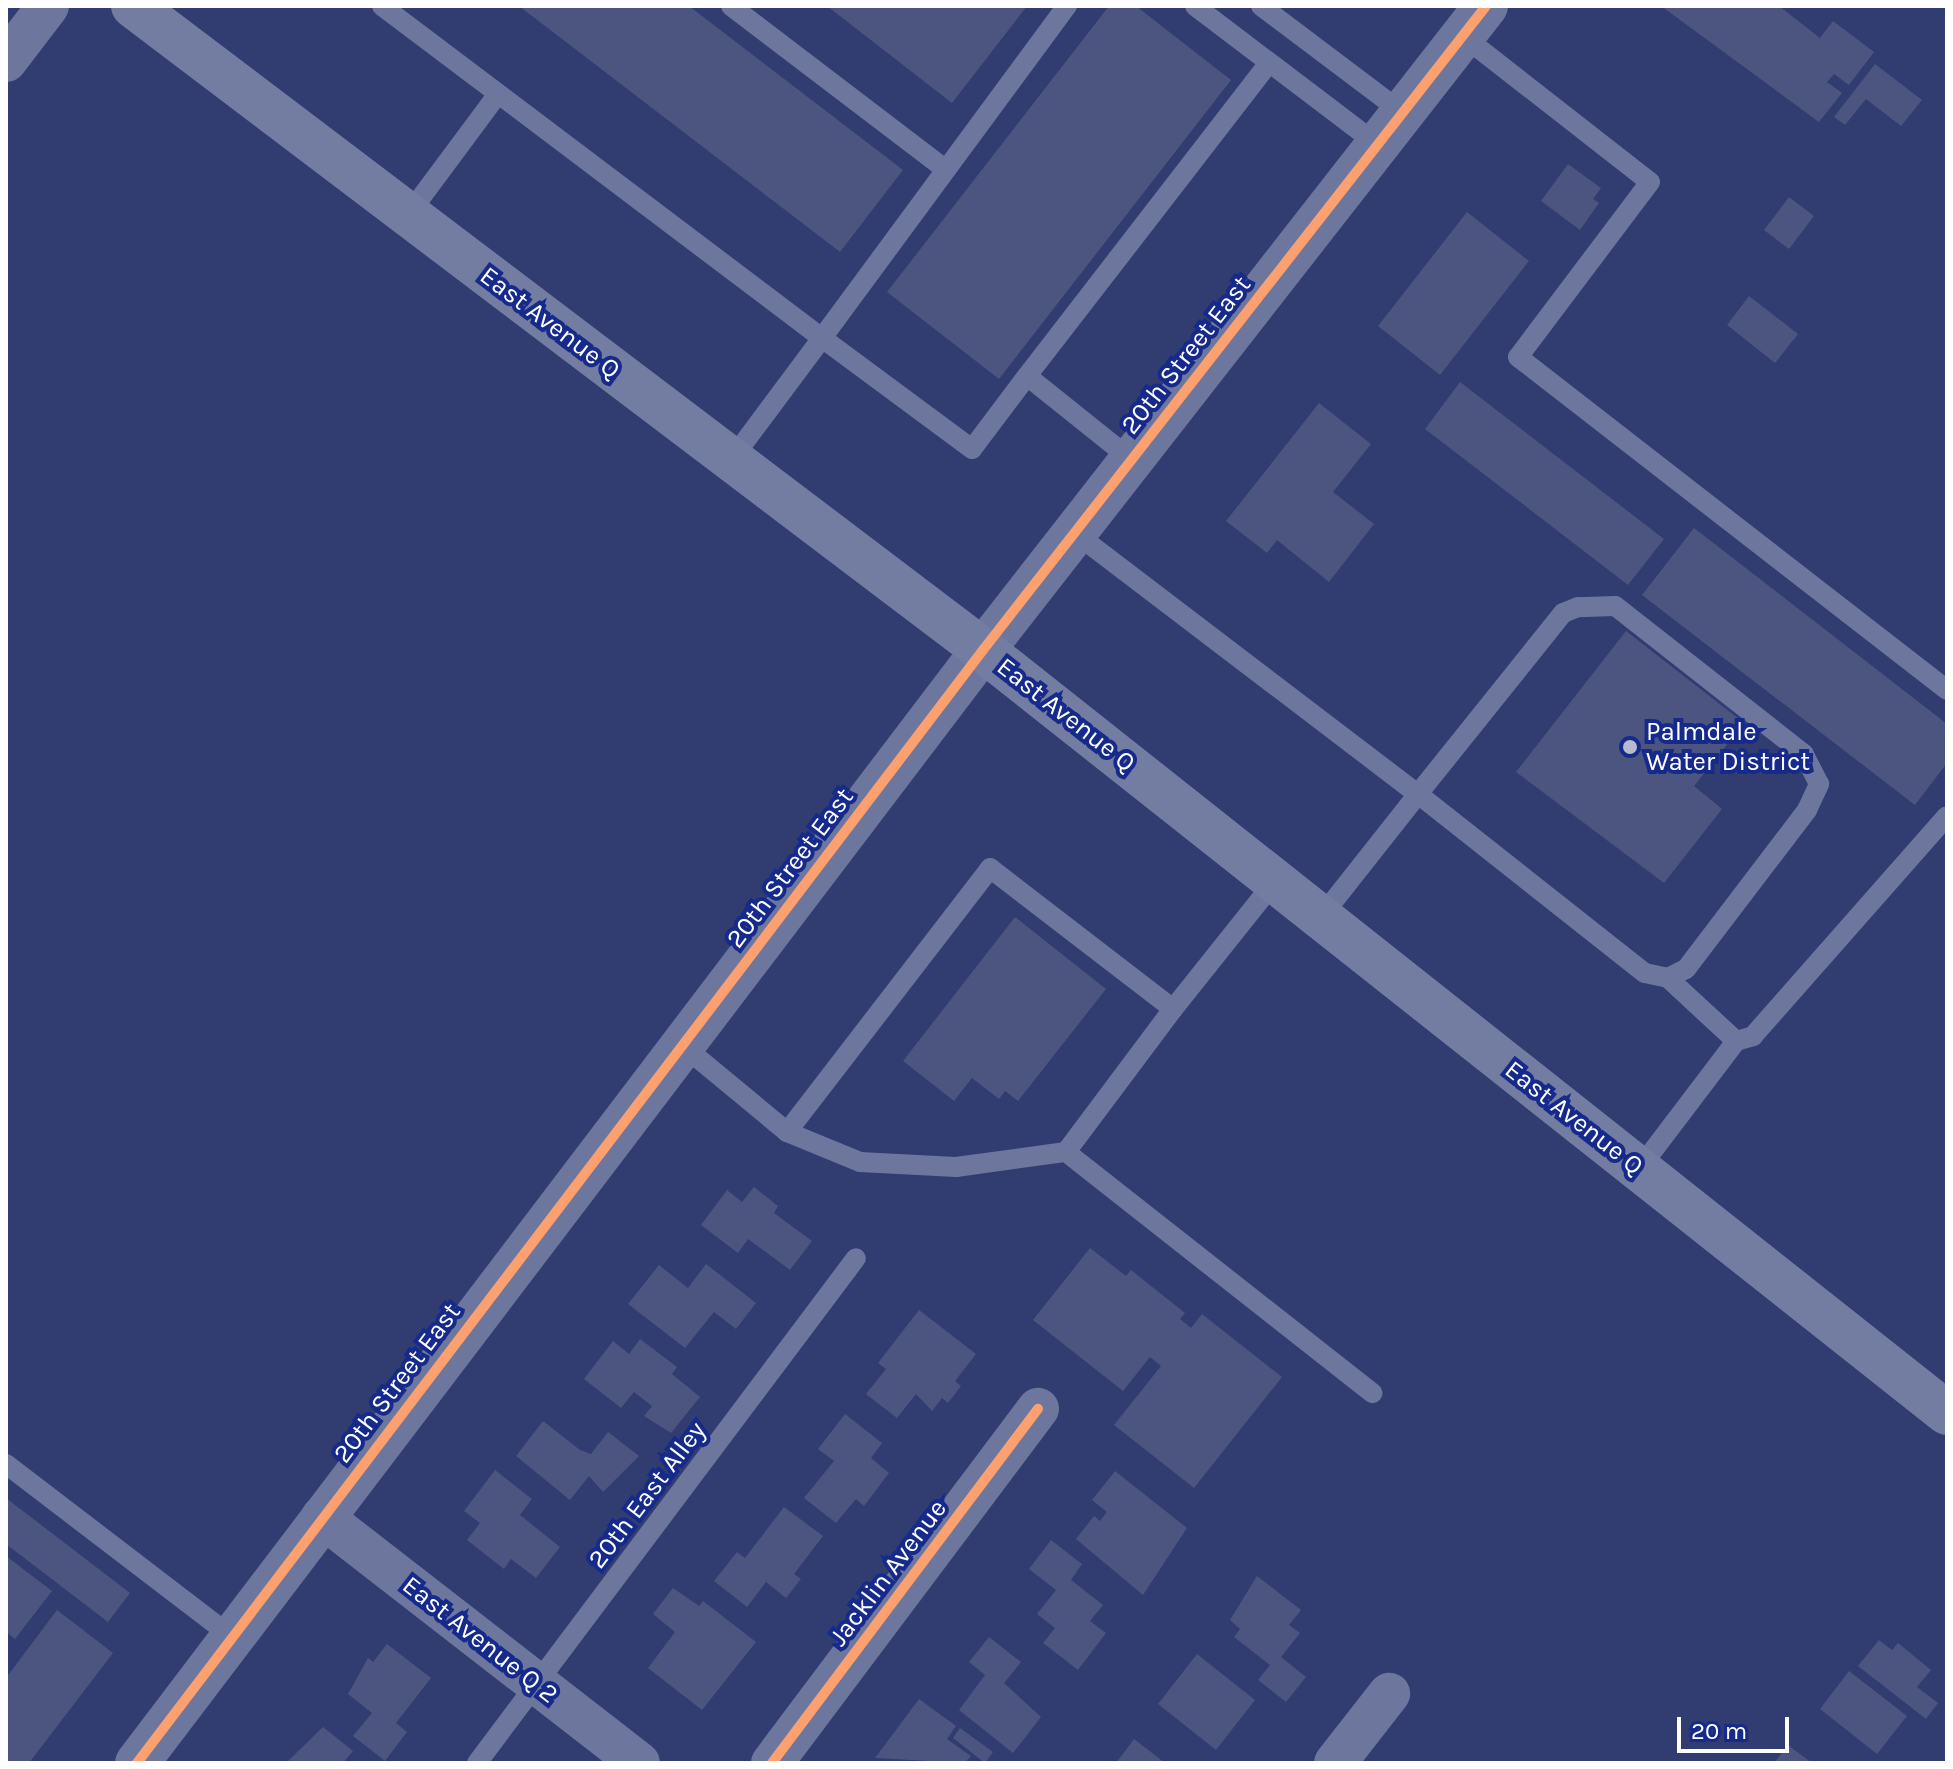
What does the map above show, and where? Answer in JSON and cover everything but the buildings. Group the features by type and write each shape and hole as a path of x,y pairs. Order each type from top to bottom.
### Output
{"main road":[{"name":"East Avenue Q","path":"133,6 983,650 1947,1413"}],"street":[{"path":"6,61 48,6"},
{"name":"20th Street East","path":"137,1763 983,650 1474,21"},
{"name":"Jacklin Avenue","path":"772,1763 1038,1409"},
{"name":"East Avenue Q 2","path":"322,1517 639,1763"},
{"path":"1335,1763 1389,1694"}],"lane":[{"path":"382,6 972,449 1269,63"},
{"path":"731,6 944,168"},
{"path":"731,460 944,168 1067,6"},
{"path":"1195,6 1269,63 1391,129"},
{"path":"1275,10 1391,129"},
{"path":"1474,21 1650,182 1518,357 1947,690"},
{"path":"408,215 497,95"},
{"path":"1027,376 1132,460"},
{"path":"1075,533 1418,794 1645,973 1668,978 1736,1041"},
{"path":"1321,917 1563,613 1595,603 1615,606 1804,754 1819,784 1807,810 1686,969 1668,978"},
{"path":"1639,1169 1736,1041 1775,1018 1947,816"},
{"path":"787,1132 990,868 1173,1009"},
{"path":"682,1045 787,1132 860,1162 956,1167 1066,1152 1173,1009 1275,881"},
{"path":"1066,1152 1372,1393"},
{"name":"20th East Alley","path":"477,1763 856,1258"},
{"path":"6,1464 232,1637"}],"cycle path":[{"path":"137,1763 983,650 1486,6"},
{"path":"772,1763 1038,1409"}],"place":[{"name":"Palmdale Water District","path":"1630,747"}]}
